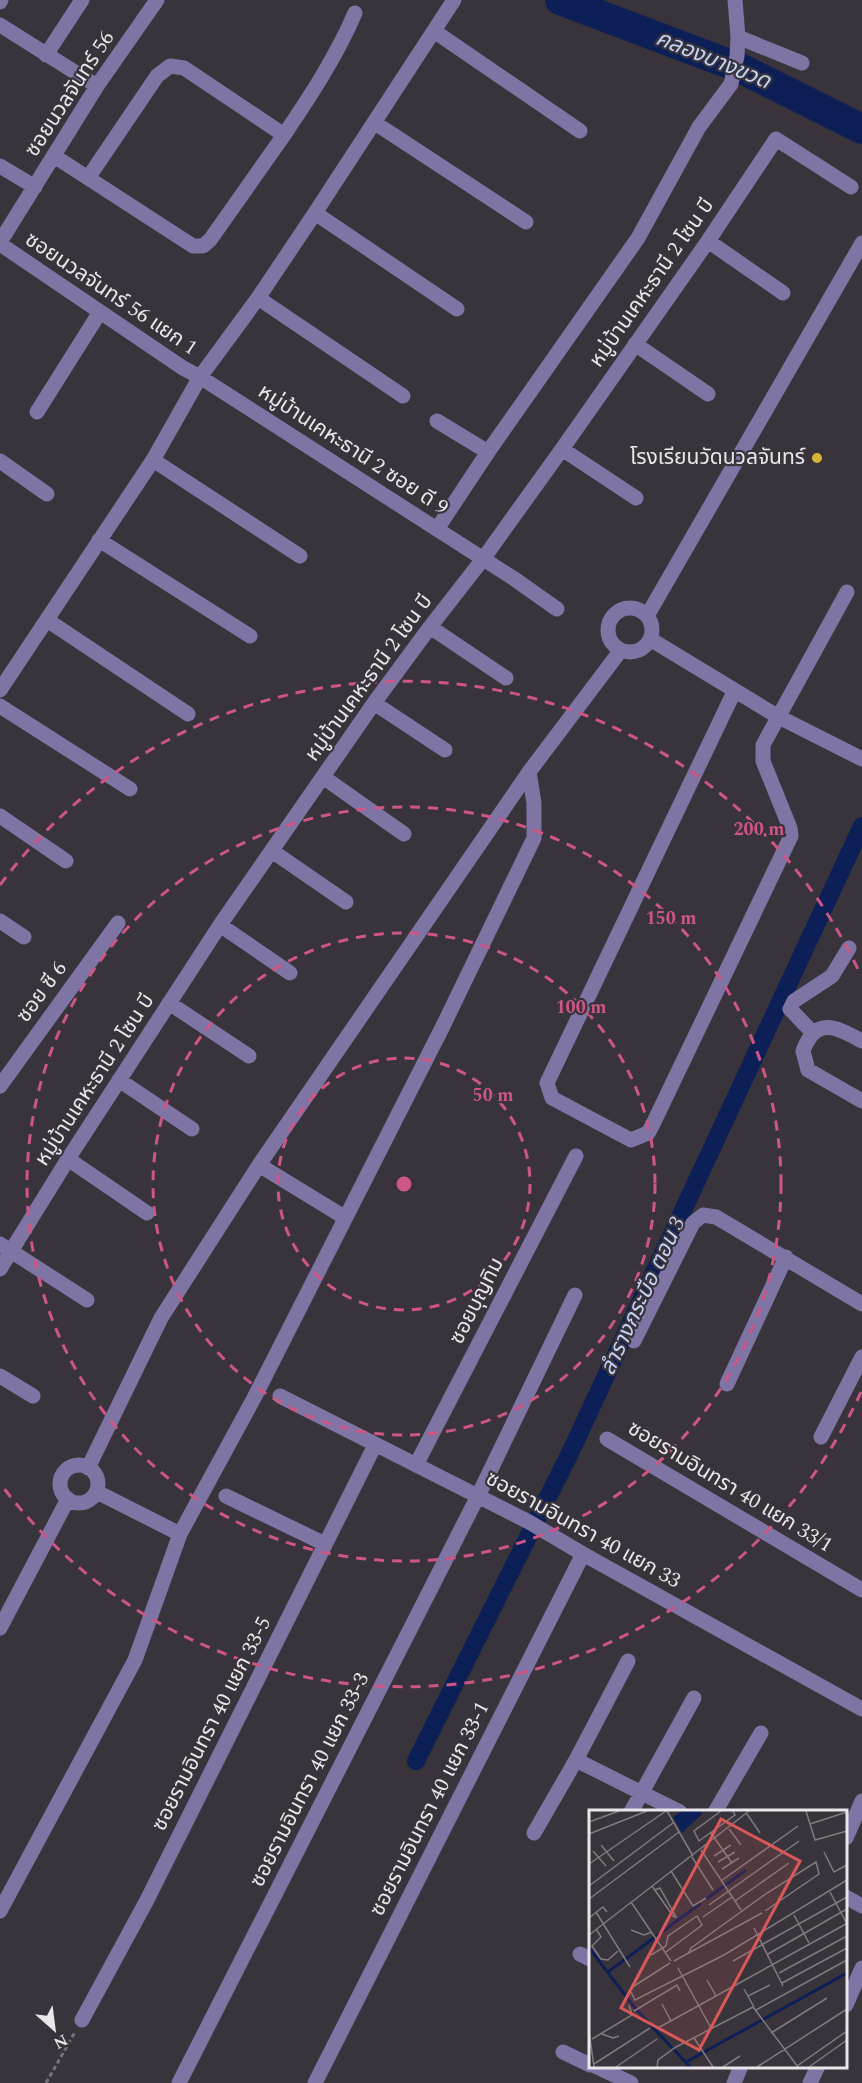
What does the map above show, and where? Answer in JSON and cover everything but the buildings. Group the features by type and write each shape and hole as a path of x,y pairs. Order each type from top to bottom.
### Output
{"street":[{"path":"46,55 82,0"},
{"name":"ซอยนวลจันทร์ 56","path":"0,243 97,86 158,0"},
{"path":"0,690 153,460 200,376 258,298 454,0"},
{"path":"437,529 638,238 699,127 731,84 738,56 735,0"},
{"path":"54,156 193,246 203,246 210,240 284,135 327,70 355,13"},
{"path":"0,26 97,86"},
{"path":"434,31 580,131"},
{"path":"738,37 802,63"},
{"path":"88,178 157,76 170,66 184,68 284,135"},
{"path":"375,123 526,222"},
{"name":"หมู่บ้านเคหะธานี 2 โซน บี","path":"0,1269 5,1247 68,1159 220,925 374,703 483,559 562,449 708,241 776,139 851,187"},
{"path":"0,166 35,187"},
{"path":"315,213 457,309"},
{"path":"708,241 783,294"},
{"name":"ซอยนวลจันทร์ 56 แยก 1","path":"0,243 183,368 200,376"},
{"path":"647,616 862,243"},
{"path":"258,298 403,396"},
{"path":"37,412 100,312"},
{"path":"635,344 708,394"},
{"name":"หมู่บ้านเคหะธานี 2 ซอย ดี 9","path":"200,376 557,609"},
{"path":"437,421 488,452"},
{"path":"562,449 636,498"},
{"path":"153,460 300,556"},
{"path":"0,461 47,494"},
{"path":"99,540 250,636"},
{"path":"734,692 547,1083 552,1098 631,1140 648,1133 652,1126 791,836 790,828 763,761 763,745 847,592"},
{"path":"626,608 641,611 647,616 652,631 650,639 641,649 621,650 614,646 609,639 608,624 612,616 626,608"},
{"path":"47,620 188,714"},
{"path":"430,627 506,678"},
{"path":"650,639 734,692 862,759"},
{"path":"88,1468 161,1318 259,1165 529,772 621,650"},
{"path":"374,703 445,750"},
{"path":"0,706 130,789"},
{"path":"0,1911 135,1660 180,1534 254,1398 443,1026 534,838 534,802 529,772"},
{"path":"323,777 404,834"},
{"path":"0,816 66,861"},
{"path":"272,851 346,902"},
{"path":"0,921 24,937"},
{"name":"ซอย ซี 6","path":"0,1086 118,923"},
{"path":"220,925 290,973"},
{"path":"813,1033 790,1009 794,1001 832,975 849,948"},
{"path":"169,1003 249,1056"},
{"path":"860,1034 822,1027 813,1033 803,1051 808,1070 862,1101"},
{"path":"119,1080 192,1130"},
{"name":"ซอยบุญทิม","path":"416,1465 576,1156"},
{"path":"68,1159 147,1213"},
{"path":"259,1165 344,1217"},
{"path":"634,1341 693,1223 703,1215 716,1217 862,1304"},
{"path":"5,1247 87,1300"},
{"path":"727,1384 786,1257"},
{"name":"ซอยรามอินทรา 40 แยก 33-3","path":"179,2083 478,1496 575,1295"},
{"path":"821,1437 862,1357"},
{"path":"0,1376 33,1396"},
{"name":"ซอยรามอินทรา 40 แยก 33","path":"280,1396 533,1524 862,1709"},
{"name":"ซอยรามอินทรา 40 แยก 33/1","path":"607,1439 862,1590"},
{"name":"ซอยรามอินทรา 40 แยก 33-5","path":"82,2020 147,1900 375,1445"},
{"path":"77,1466 88,1468 93,1471 98,1481 97,1492 84,1502 79,1503 68,1499 61,1490 63,1474 77,1466"},
{"path":"97,1492 180,1534"},
{"path":"226,1496 325,1544"},
{"path":"0,1628 68,1499"},
{"name":"ซอยรามอินทรา 40 แยก 33-1","path":"315,2083 583,1554"},
{"path":"534,1833 576,1760 628,1661"},
{"path":"632,1810 694,1698"},
{"path":"716,1810 761,1732"},
{"path":"576,1760 676,1810"},
{"path":"847,1836 862,1801"},
{"path":"847,1898 862,1906"},
{"path":"847,2003 862,1968"},
{"path":"563,2052 589,2064"},
{"path":"597,2068 631,2083"},
{"path":"734,2083 741,2068"},
{"path":"810,2083 818,2068"}],"path":[{"path":"46,2083 82,2020"}],"waterway":[{"name":"คลองบางขวด","path":"560,0 740,68 862,129"},
{"name":"ลำรางกระบือ ตอน 3","path":"416,1761 571,1451 862,826"}],"place":[{"name":"โรงเรียนวัดนวลจันทร์","path":"817,458"}]}
